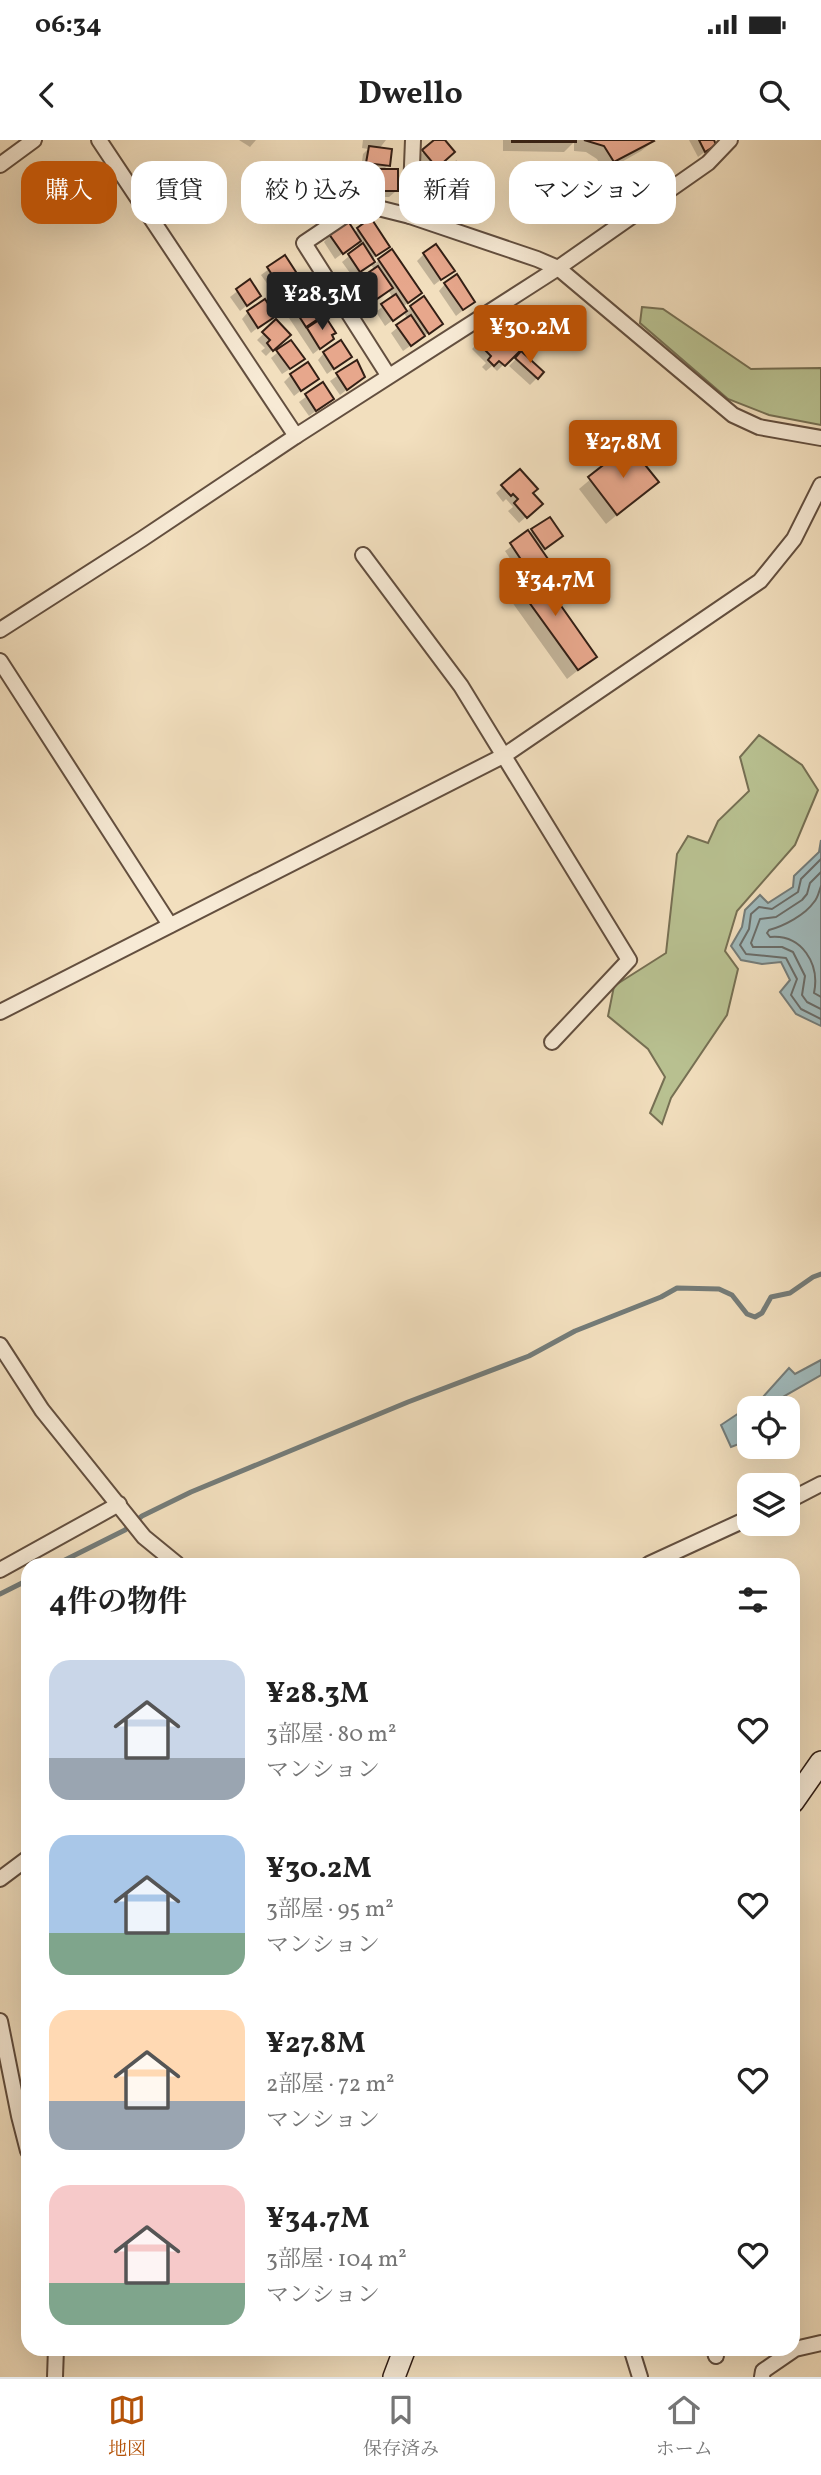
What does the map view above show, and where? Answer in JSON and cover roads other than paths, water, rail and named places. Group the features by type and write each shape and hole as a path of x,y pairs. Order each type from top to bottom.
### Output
{"main road":[{"path":"800,1792 821,1762"},
{"path":"394,2377 402,2356"}],"street":[{"path":"0,165 34,140"},
{"path":"99,140 296,436"},
{"path":"412,161 413,140"},
{"path":"0,630 388,375 558,268 708,163 730,140"},
{"path":"388,375 304,243 362,204 399,213"},
{"path":"434,224 558,268 733,415 759,427 821,439"},
{"path":"1,1009 505,755 760,581 794,539 821,485"},
{"path":"363,555 461,687 629,960 552,1042"},
{"path":"0,661 170,925"},
{"path":"0,1345 43,1410 144,1537 170,1558"},
{"path":"800,1494 821,1484"},
{"path":"24,1558 123,1508"},
{"path":"662,1558 737,1524"},
{"path":"0,1570 21,1559"},
{"path":"0,1879 21,1863"},
{"path":"0,2021 21,2124"},
{"path":"800,2348 821,2343"},
{"path":"55,2377 56,2356"},
{"path":"633,2356 640,2377"},
{"path":"762,2377 764,2371 786,2356"}],"water":[{"path":"821,840 821,1026 796,1014 780,992 790,980 781,962 762,964 741,960 731,946 742,927 745,910 760,895 768,903 793,887 794,876 819,852"},
{"path":"821,1360 821,1375 785,1396 764,1396 789,1368 795,1374"},
{"path":"737,1414 737,1445 731,1447 721,1425"}],"waterway":[{"path":"69,1558 125,1530 142,1516 191,1492 408,1402 529,1356 575,1331 677,1288 719,1289 732,1295 747,1314 755,1317 762,1313 771,1297 790,1293 821,1274"},
{"path":"0,1594 21,1584"}]}
